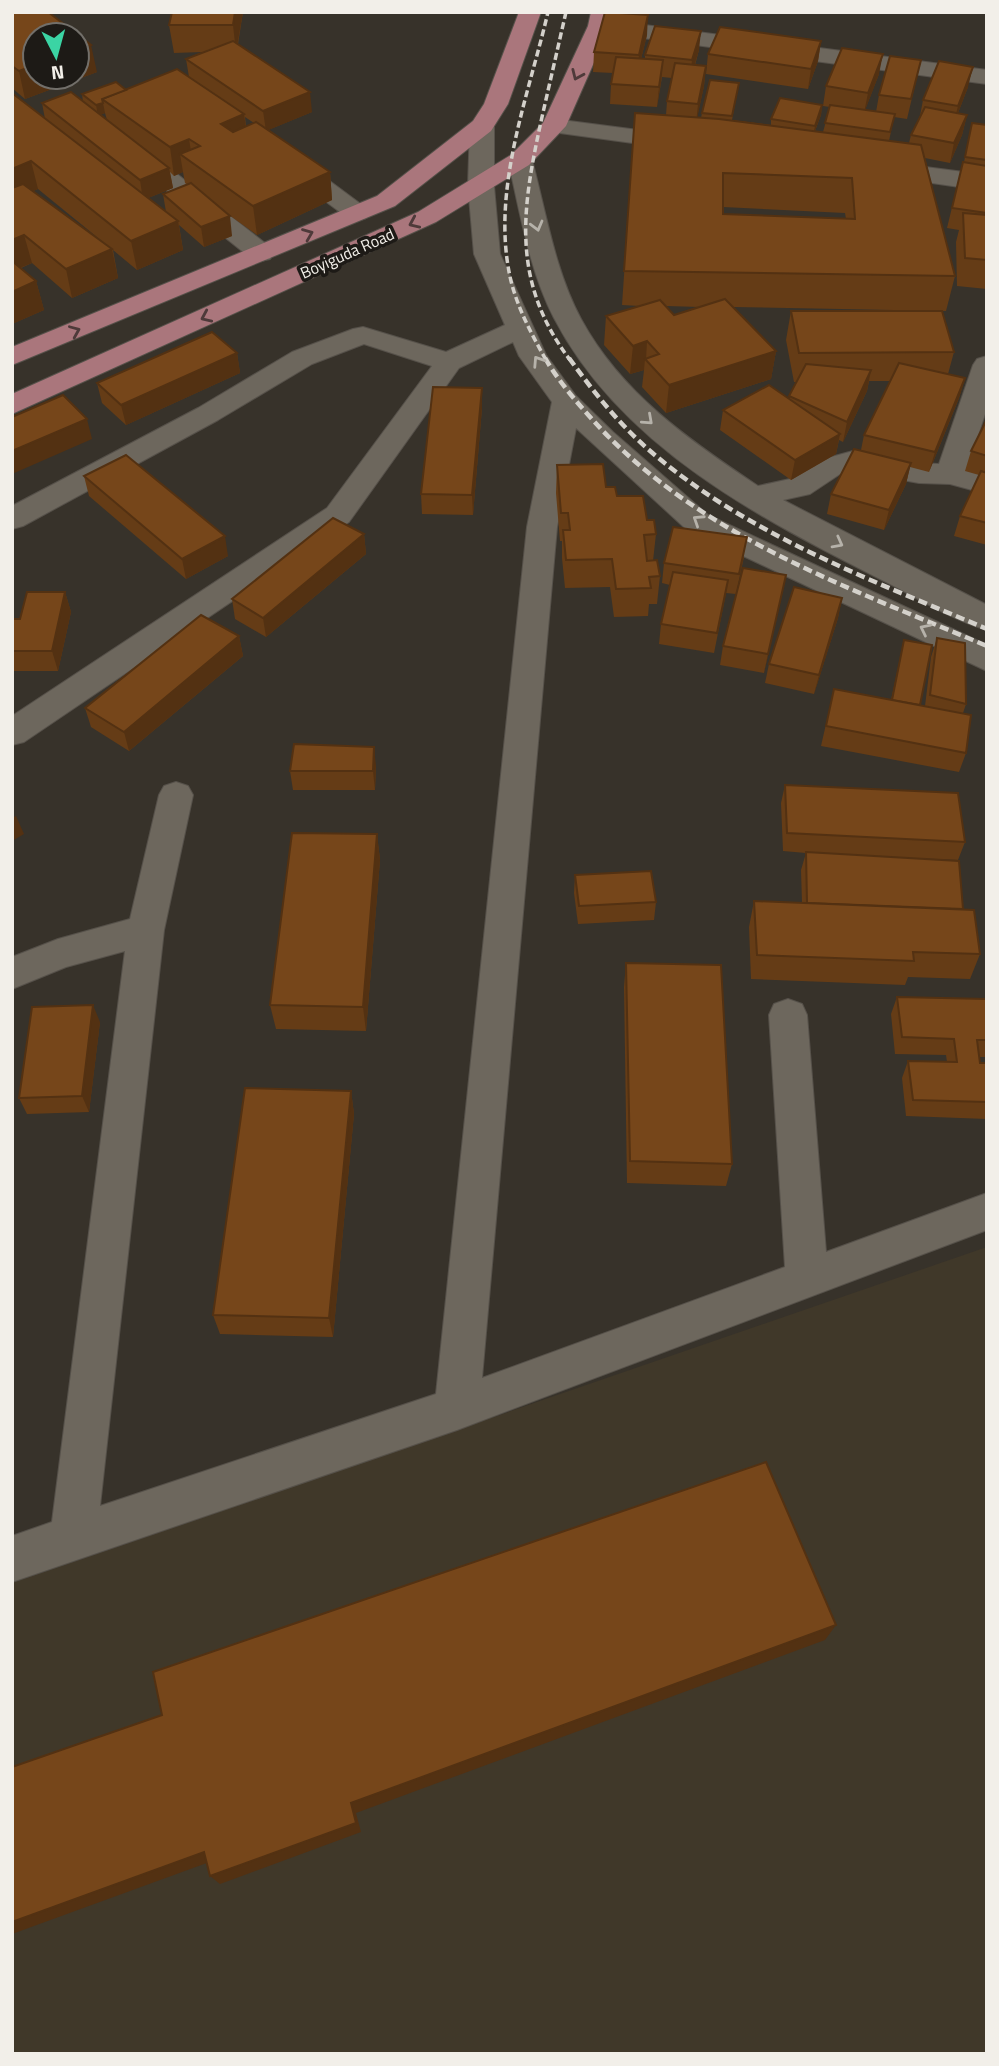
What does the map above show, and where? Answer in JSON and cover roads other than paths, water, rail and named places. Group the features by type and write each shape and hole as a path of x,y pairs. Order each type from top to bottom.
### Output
{"main road":[{"name":"Boyiguda Road","path":"16,352 386,201 482,126 496,104 530,12"},
{"name":"Boyiguda Road","path":"12,405 428,217 481,186 520,160 554,125 601,19"}],"street":[{"path":"601,19 987,78"},
{"path":"554,125 703,145"},
{"path":"482,126 481,186 487,254 533,356 566,402 603,439 697,522 987,659"},
{"path":"110,134 261,253"},
{"path":"274,151 357,213"},
{"path":"520,160 551,279 567,318 607,377 649,421 698,460 754,497 987,619"},
{"path":"852,165 987,183"},
{"path":"12,733 338,515 449,362 478,346 521,329"},
{"path":"12,519 208,414 302,358 363,335 449,362"},
{"path":"950,474 987,365"},
{"path":"457,1409 542,527 566,402"},
{"path":"754,497 799,487 830,467 853,461 919,473 950,474 987,484"},
{"path":"74,1538 146,930 176,795"},
{"path":"12,974 58,954 146,930"},
{"path":"788,1015 807,1279"},
{"path":"12,1559 457,1409 987,1211"}],"railway":[{"path":"546,360 521,312 511,281 505,214 514,145 548,12"},
{"path":"566,12 535,150 526,213 526,243 538,301 551,330 570,360"},
{"path":"545,358 578,404 601,429 642,468 686,501 733,531 782,557 832,581 987,646"},
{"path":"569,358 606,406 638,440 687,480 726,507 811,553 987,629"}]}
